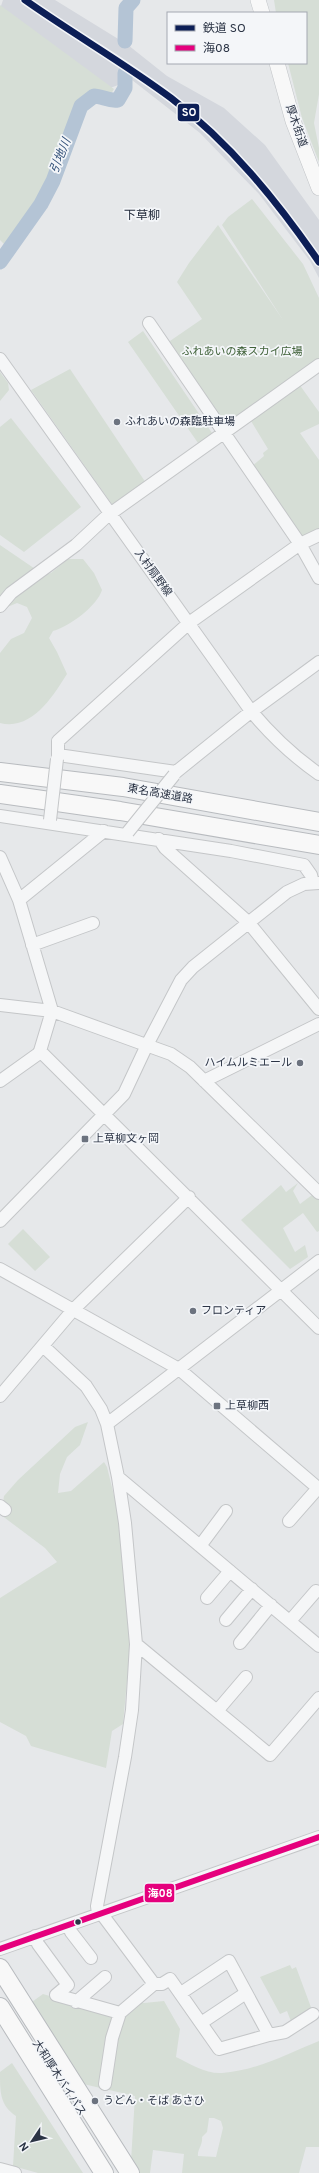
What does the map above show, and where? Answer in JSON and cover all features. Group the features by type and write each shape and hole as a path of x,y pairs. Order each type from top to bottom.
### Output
{"highway":[{"name":"東名高速道路","path":"0,772 123,787 319,822"},
{"name":"東名高速道路","path":"0,794 120,811 319,845"},
{"path":"0,1968 130,2173"},
{"name":"大和厚木バイパス","path":"0,1983 120,2173"},
{"name":"大和厚木バイパス","path":"0,2007 104,2173"},
{"path":"0,2028 90,2173"}],"main road":[{"path":"258,0 262,12"},
{"name":"厚木街道","path":"277,64 293,121 319,188"}],"street":[{"path":"149,323 300,544 319,578"},
{"name":"入村扇野線","path":"0,359 251,711 271,735 297,759 319,774"},
{"path":"0,606 11,593 76,545 107,516 319,365"},
{"path":"49,822 58,757 58,741 189,623 300,544 319,535"},
{"path":"127,833 175,774 251,711 319,662"},
{"path":"58,757 175,774"},
{"path":"0,1221 124,1094 147,1045 181,980 193,967 287,892 294,888 316,883 304,865 127,833 104,831 49,822 3,819"},
{"path":"19,900 104,831"},
{"path":"159,840 165,848 248,922 319,1009"},
{"path":"0,857 19,900 52,1011 38,1054 0,1082"},
{"path":"32,945 93,923"},
{"path":"0,1005 52,1011 176,1057 204,1081 319,1193"},
{"path":"204,1081 319,1024"},
{"path":"40,1051 104,1116 282,1289 319,1328"},
{"path":"2,1388 43,1346 73,1310 189,1197"},
{"path":"107,1424 319,1261"},
{"path":"0,1269 179,1369 318,1489 289,1520"},
{"path":"43,1346 86,1386 96,1398 107,1424 118,1477 125,1523 136,1644 132,1710 121,1780 97,1906 99,1914 154,1984"},
{"path":"118,1477 319,1646"},
{"path":"200,1546 226,1512"},
{"path":"207,1598 230,1571"},
{"path":"226,1620 252,1589"},
{"path":"290,1621 316,1591"},
{"path":"240,1642 271,1605"},
{"path":"136,1644 270,1755 319,1698"},
{"path":"217,1711 246,1677"},
{"path":"0,1949 319,1837"},
{"path":"68,1925 71,1932 91,1958"},
{"path":"35,1936 38,1944 68,1985 56,1995 76,2002 120,2013"},
{"path":"181,1993 229,1961 269,2035"},
{"path":"76,2002 105,1977"},
{"path":"105,2084 112,2038 120,2013 154,1984 162,1984 170,1979 219,2049 285,2032 313,2014"},
{"path":"201,2023 246,1993"},
{"path":"0,2169 14,2173"}],"shaded area":[{"path":"3,0 55,0 128,45 167,76 224,108 265,145 319,220 319,278 310,261 259,194 200,133 132,80 110,88 0,9"}],"green space":[{"path":"274,0 319,0 319,94 314,123 319,148 319,162 302,118 288,64 307,64 307,12 276,12"},
{"path":"0,5 114,89 111,94 91,103 80,114 43,192 6,246 0,240"},
{"name":"ふれあいの森スカイ広場","path":"252,199 303,264 319,298 319,361 228,426 221,424 167,343 202,319 177,282 189,263 218,225 283,320 222,225 228,217"},
{"path":"143,331 212,433 198,443 128,342"},
{"path":"70,369 146,483 114,507 31,390"},
{"path":"0,372 8,383 9,390 0,401"},
{"path":"299,384 319,412 319,424 300,433 319,460 319,532 302,540 251,467 264,456 263,453 268,449 251,421"},
{"path":"11,418 81,507 24,552 0,535 0,427"},
{"path":"0,545 44,575 51,573 68,559 83,559 94,573 102,590 89,609 67,625 53,631 49,638 67,674 55,692 32,717 22,722 11,724 0,723 0,653 11,639 24,633 32,618 27,607 17,603 0,610"},
{"path":"292,1169 319,1198 319,1231 317,1232 303,1213 283,1228 295,1252 305,1245 308,1257 290,1269 241,1220 281,1185 286,1192 298,1183 293,1191 300,1204 312,1195 302,1182 290,1173"},
{"path":"23,1229 50,1257 35,1271 8,1244"},
{"path":"88,1422 80,1445 67,1457 60,1474 58,1493 71,1491 104,1462 107,1467 121,1524 131,1637 123,1724 112,1731 106,1768 31,1746 26,1736 0,1722 0,1598 57,1562 45,1548 1,1515 4,1496 18,1480 75,1427"},
{"path":"290,1965 292,1969 296,1967 312,2010 292,2024 287,2011 280,2014 260,1977"},
{"path":"43,1994 114,2015 134,2000 144,2003 164,2001 180,2029 176,2057 198,2068 216,2073 235,2072 260,2065 319,2041 319,2147 306,2147 299,2173 182,2173 184,2154 153,2150 150,2173 138,2173 131,2161 135,2096 79,2083 29,2004","holes":["209,2118 214,2118 221,2121 223,2128 216,2157 198,2156 202,2137 207,2132"]},
{"path":"12,2063 83,2173 38,2173 13,2166 16,2116 4,2103 0,2079 0,2072"}],"waterway":[{"name":"引地川","path":"125,41 126,8 133,0"},
{"name":"引地川","path":"0,262 41,204 53,181 81,106 94,96 118,100 125,88 125,73"}],"rail line":[{"name":"SO","path":"25,0 153,85 193,115 251,174 269,195 319,262"}],"transit line":[{"name":"海08","path":"0,1949 319,1837"}],"place":[{"name":"ふれあいの森臨駐車場","path":"117,422"},
{"name":"ハイムルミエール","path":"300,1063"},
{"name":"上草柳文ヶ岡","path":"85,1139"},
{"name":"フロンティア","path":"193,1311"},
{"name":"上草柳西","path":"217,1406"},
{"name":"うどん・そば あさひ","path":"95,2101"}],"district":[{"name":"下草柳","path":"142,216"}]}
